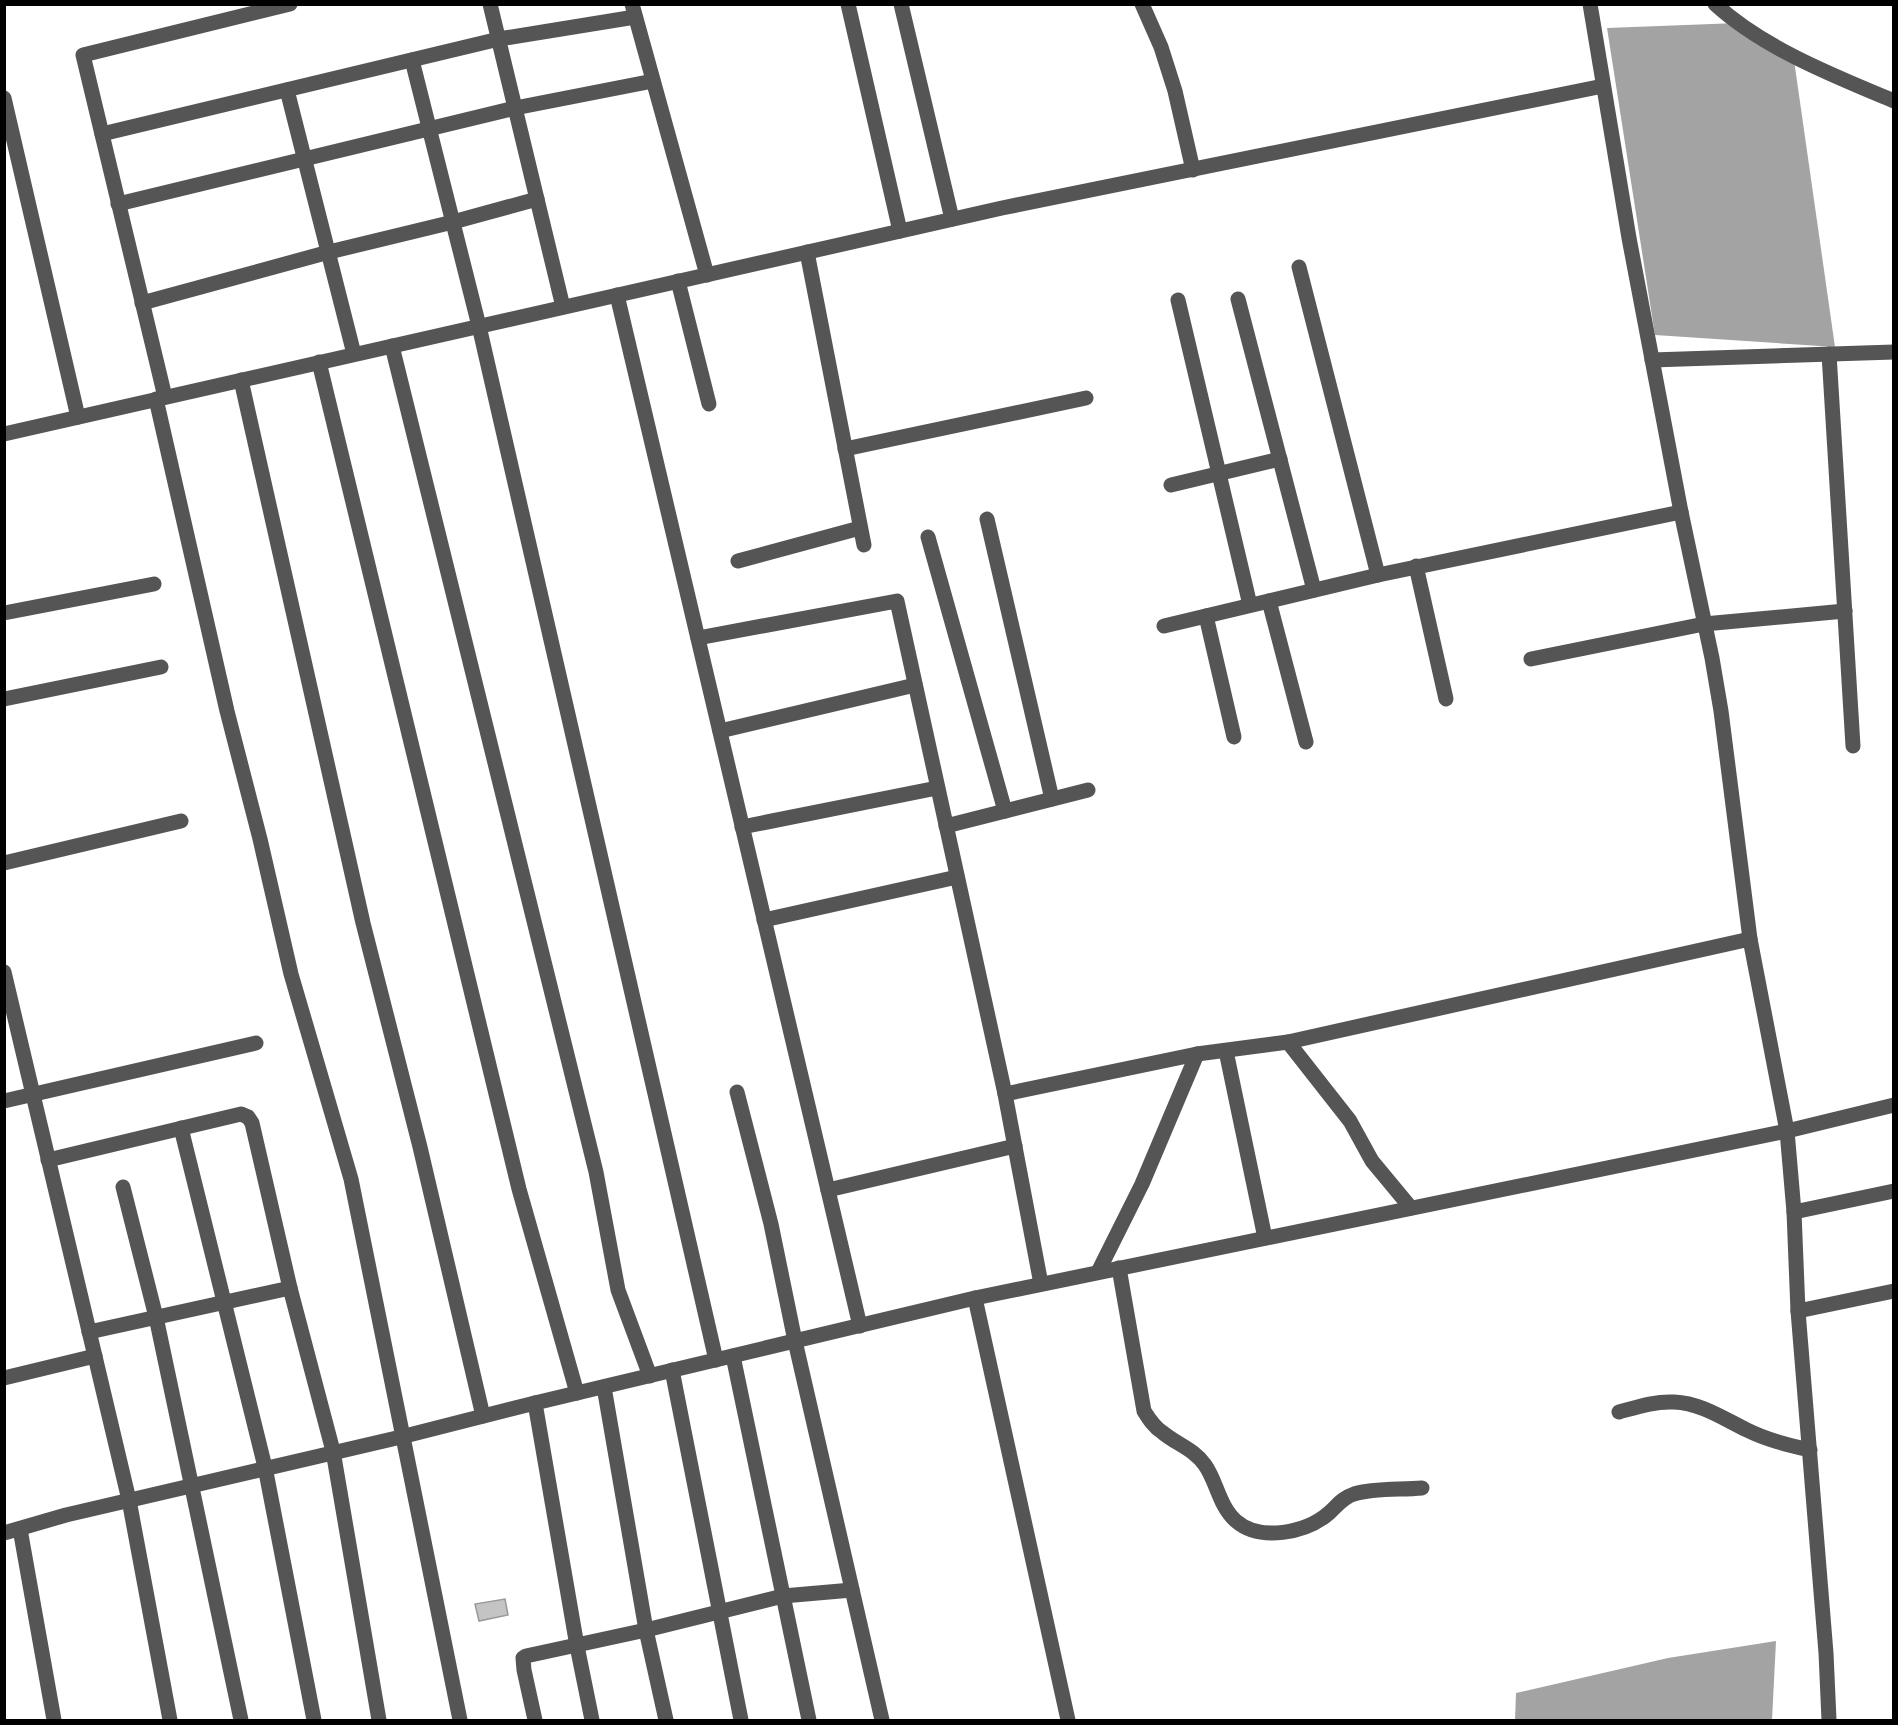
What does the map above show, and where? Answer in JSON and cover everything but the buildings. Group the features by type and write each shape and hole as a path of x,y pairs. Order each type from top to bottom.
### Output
{"street":[{"path":"290,4 82,55 142,303 227,711 291,974 351,1179 401,1437 460,1720"},
{"path":"490,4 563,307"},
{"path":"848,4 900,231"},
{"path":"901,4 952,219"},
{"path":"1142,4 1168,69 1193,170"},
{"path":"1590,4 1652,360 1721,711 1750,939 1786,1131 1794,1212 1798,1311 1826,1653 1829,1720"},
{"path":"1715,4 1734,21 1826,72 1893,101"},
{"path":"102,134 499,39 634,11 707,275"},
{"path":"412,60 479,326 716,1360"},
{"path":"118,204 515,108 653,81"},
{"path":"4,434 952,219 1603,87"},
{"path":"287,90 354,354"},
{"path":"4,98 10,145 78,417"},
{"path":"142,303 328,252 537,199"},
{"path":"807,252 864,545"},
{"path":"1299,267 1377,575"},
{"path":"678,281 709,404"},
{"path":"617,295 860,1326"},
{"path":"1238,299 1314,590"},
{"path":"1178,300 1250,605"},
{"path":"392,346 596,1172 618,1290 650,1376"},
{"path":"1652,360 1893,352"},
{"path":"1829,354 1853,746"},
{"path":"319,362 519,1189 577,1393"},
{"path":"241,380 363,923 420,1147 483,1416"},
{"path":"845,449 1086,398"},
{"path":"1171,485 1280,459"},
{"path":"1164,626 1416,566 1681,512"},
{"path":"987,519 1052,799"},
{"path":"738,561 861,528"},
{"path":"928,537 1005,811"},
{"path":"1416,566 1446,699"},
{"path":"4,613 154,584"},
{"path":"698,638 897,601 1005,1094 1041,1284"},
{"path":"1269,601 1306,742"},
{"path":"1531,659 1704,624 1845,611"},
{"path":"1206,616 1234,737"},
{"path":"4,699 162,667"},
{"path":"720,731 915,685"},
{"path":"742,827 937,788"},
{"path":"946,826 1088,790"},
{"path":"4,863 181,820"},
{"path":"764,920 957,877"},
{"path":"1005,1094 1197,1054 1288,1042 1750,939"},
{"path":"4,972 9,1017 32,1094 129,1500 170,1720"},
{"path":"1288,1042 1350,1121 1372,1161 1412,1208"},
{"path":"4,1101 256,1043"},
{"path":"1226,1051 1266,1238"},
{"path":"1098,1272 1142,1184 1197,1054"},
{"path":"737,1092 771,1224 795,1341 882,1720"},
{"path":"4,1533 66,1515 401,1437 975,1298 1786,1131 1893,1105"},
{"path":"48,1160 241,1114 248,1117 252,1123 290,1288 333,1451 379,1720"},
{"path":"181,1128 265,1467 314,1720"},
{"path":"828,1190 1015,1146"},
{"path":"123,1187 156,1317 241,1720"},
{"path":"1794,1212 1893,1191"},
{"path":"1119,1268 1144,1411 1162,1433 1192,1451 1204,1464 1226,1509 1236,1520 1249,1529 1270,1532 1290,1531 1307,1527 1329,1513 1339,1502 1350,1495 1422,1488"},
{"path":"89,1332 290,1288"},
{"path":"1798,1311 1893,1291"},
{"path":"975,1298 1068,1720"},
{"path":"4,1378 94,1356"},
{"path":"733,1356 808,1720"},
{"path":"672,1370 741,1720"},
{"path":"604,1387 646,1630 666,1720"},
{"path":"1619,1412 1656,1402 1676,1402 1696,1406 1782,1444 1810,1450"},
{"path":"535,1403 592,1720"},
{"path":"20,1528 54,1720"},
{"path":"535,1720 524,1670 526,1656 646,1630 783,1596 852,1590"}],"shaded area":[{"path":"1738,23 1793,53 1835,347 1655,335 1607,28"},
{"path":"1776,1641 1772,1720 1515,1720 1516,1693 1668,1658"}]}
